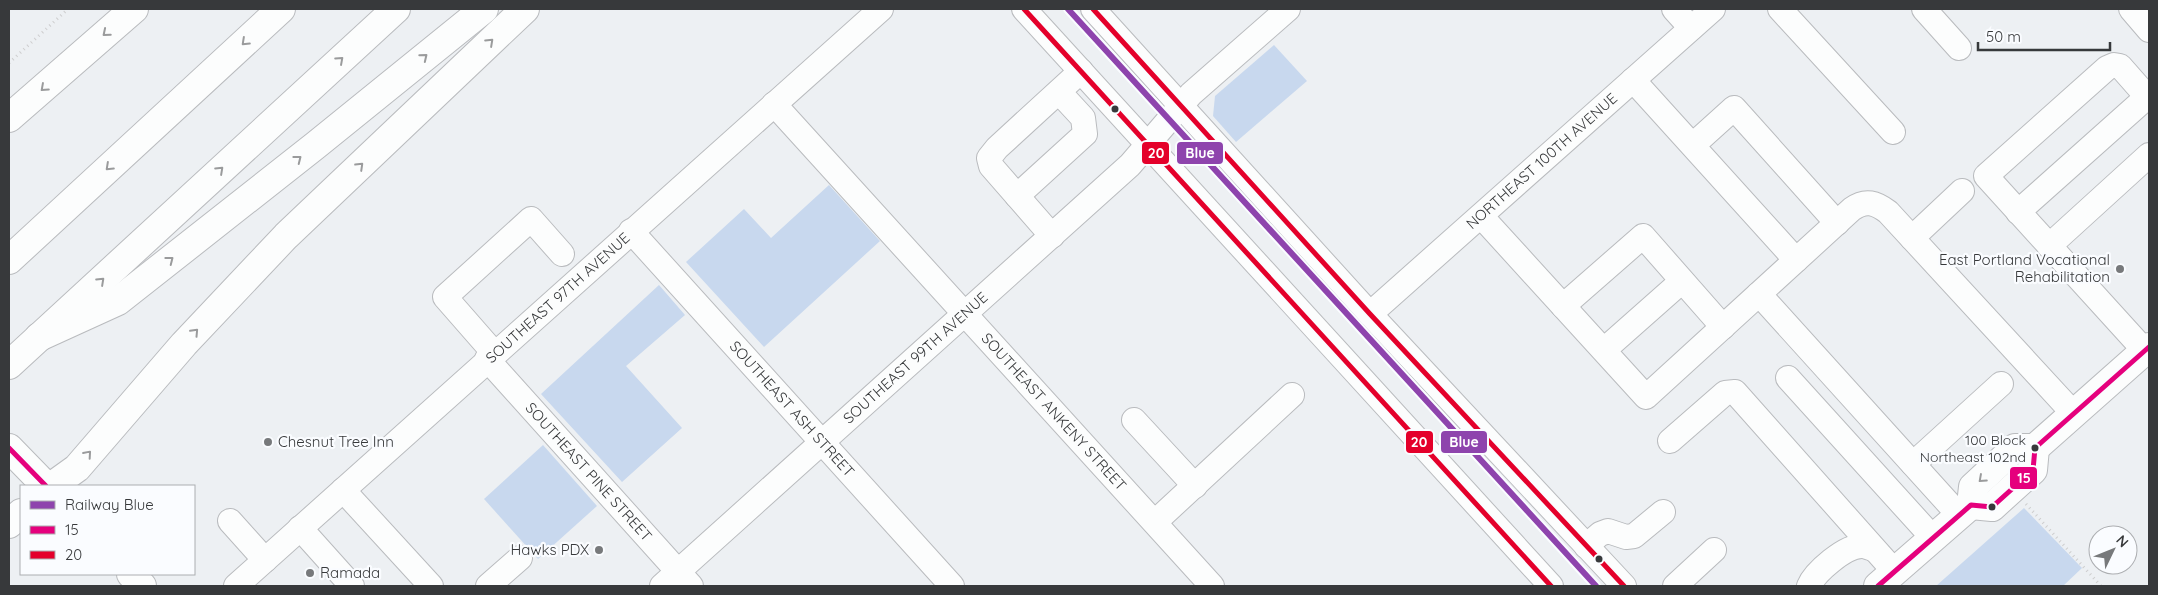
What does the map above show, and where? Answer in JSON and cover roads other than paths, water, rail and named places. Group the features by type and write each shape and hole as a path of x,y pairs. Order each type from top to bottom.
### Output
{"main road":[{"path":"9,118 134,9"},
{"path":"9,260 281,9"},
{"path":"9,365 396,9"},
{"path":"39,337 118,300 316,145 484,9"},
{"path":"53,485 77,468 184,344 286,236 525,9"},
{"path":"1886,579 1965,510 1973,487 2015,448 2035,448 2147,349"},
{"path":"1965,510 1992,507 2033,470 2035,448"},
{"path":"12,452 45,485"},
{"path":"9,524 20,514"},
{"path":"132,575 142,586"}],"street":[{"name":"SOUTHEAST 97TH AVENUE","path":"240,585 265,560 490,356 881,9"},
{"path":"1024,9 1551,586"},
{"path":"1093,9 1370,314 1624,586"},
{"name":"SOUTHEAST 99TH AVENUE","path":"677,582 823,443 1130,165 1181,106 1288,9"},
{"path":"1674,9 1691,28"},
{"name":"NORTHEAST 100TH AVENUE","path":"1370,314 1713,9"},
{"path":"1780,9 1893,132"},
{"path":"1924,9 1959,48"},
{"path":"2130,9 2149,30"},
{"path":"2018,212 2148,98 2120,66 2114,65 2107,68 1986,176 2018,212 2049,246 2147,349"},
{"path":"1052,236 990,166 989,158 997,148 1081,71"},
{"path":"1634,80 1796,260"},
{"path":"1017,196 1085,134 1083,118 1059,92"},
{"name":"SOUTHEAST ANKENY STREET","path":"774,104 1212,586"},
{"path":"1693,145 1734,108 1837,223"},
{"path":"2049,246 2149,155"},
{"path":"1912,238 1962,191"},
{"path":"1481,216 1646,397 1858,205 1875,203 1888,212 2074,414"},
{"name":"SOUTHEAST PINE STREET","path":"562,254 531,219 445,297 490,356 677,582"},
{"name":"SOUTHEAST ASH STREET","path":"632,230 952,586"},
{"path":"1563,306 1643,236 1723,327"},
{"path":"1604,350 1682,281"},
{"path":"1759,294 1913,464 1965,510"},
{"path":"1788,378 1933,538"},
{"path":"1913,464 2001,384"},
{"path":"1670,441 1725,393 1735,392 1860,531 1873,549 1886,579"},
{"path":"1155,522 1292,395"},
{"path":"1134,420 1195,486"},
{"path":"343,490 431,586"},
{"path":"1586,546 1600,534 1608,531 1626,537 1634,536 1663,512"},
{"path":"230,521 265,560"},
{"path":"300,528 352,586"},
{"path":"1809,586 1816,576 1842,552 1861,546 1873,549"},
{"path":"1675,586 1714,550"},
{"path":"488,586 520,558"}],"rail line":[{"name":"Blue","path":"1068,9 1596,586"}],"place":[{"name":"East Portland Vocational Rehabilitation","path":"2120,269"},
{"name":"Chesnut Tree Inn","path":"268,442"},
{"name":"100 Block Northeast 102nd","path":"2035,448"},
{"name":"Hawks PDX","path":"599,550"},
{"name":"Ramada","path":"310,573"}]}
